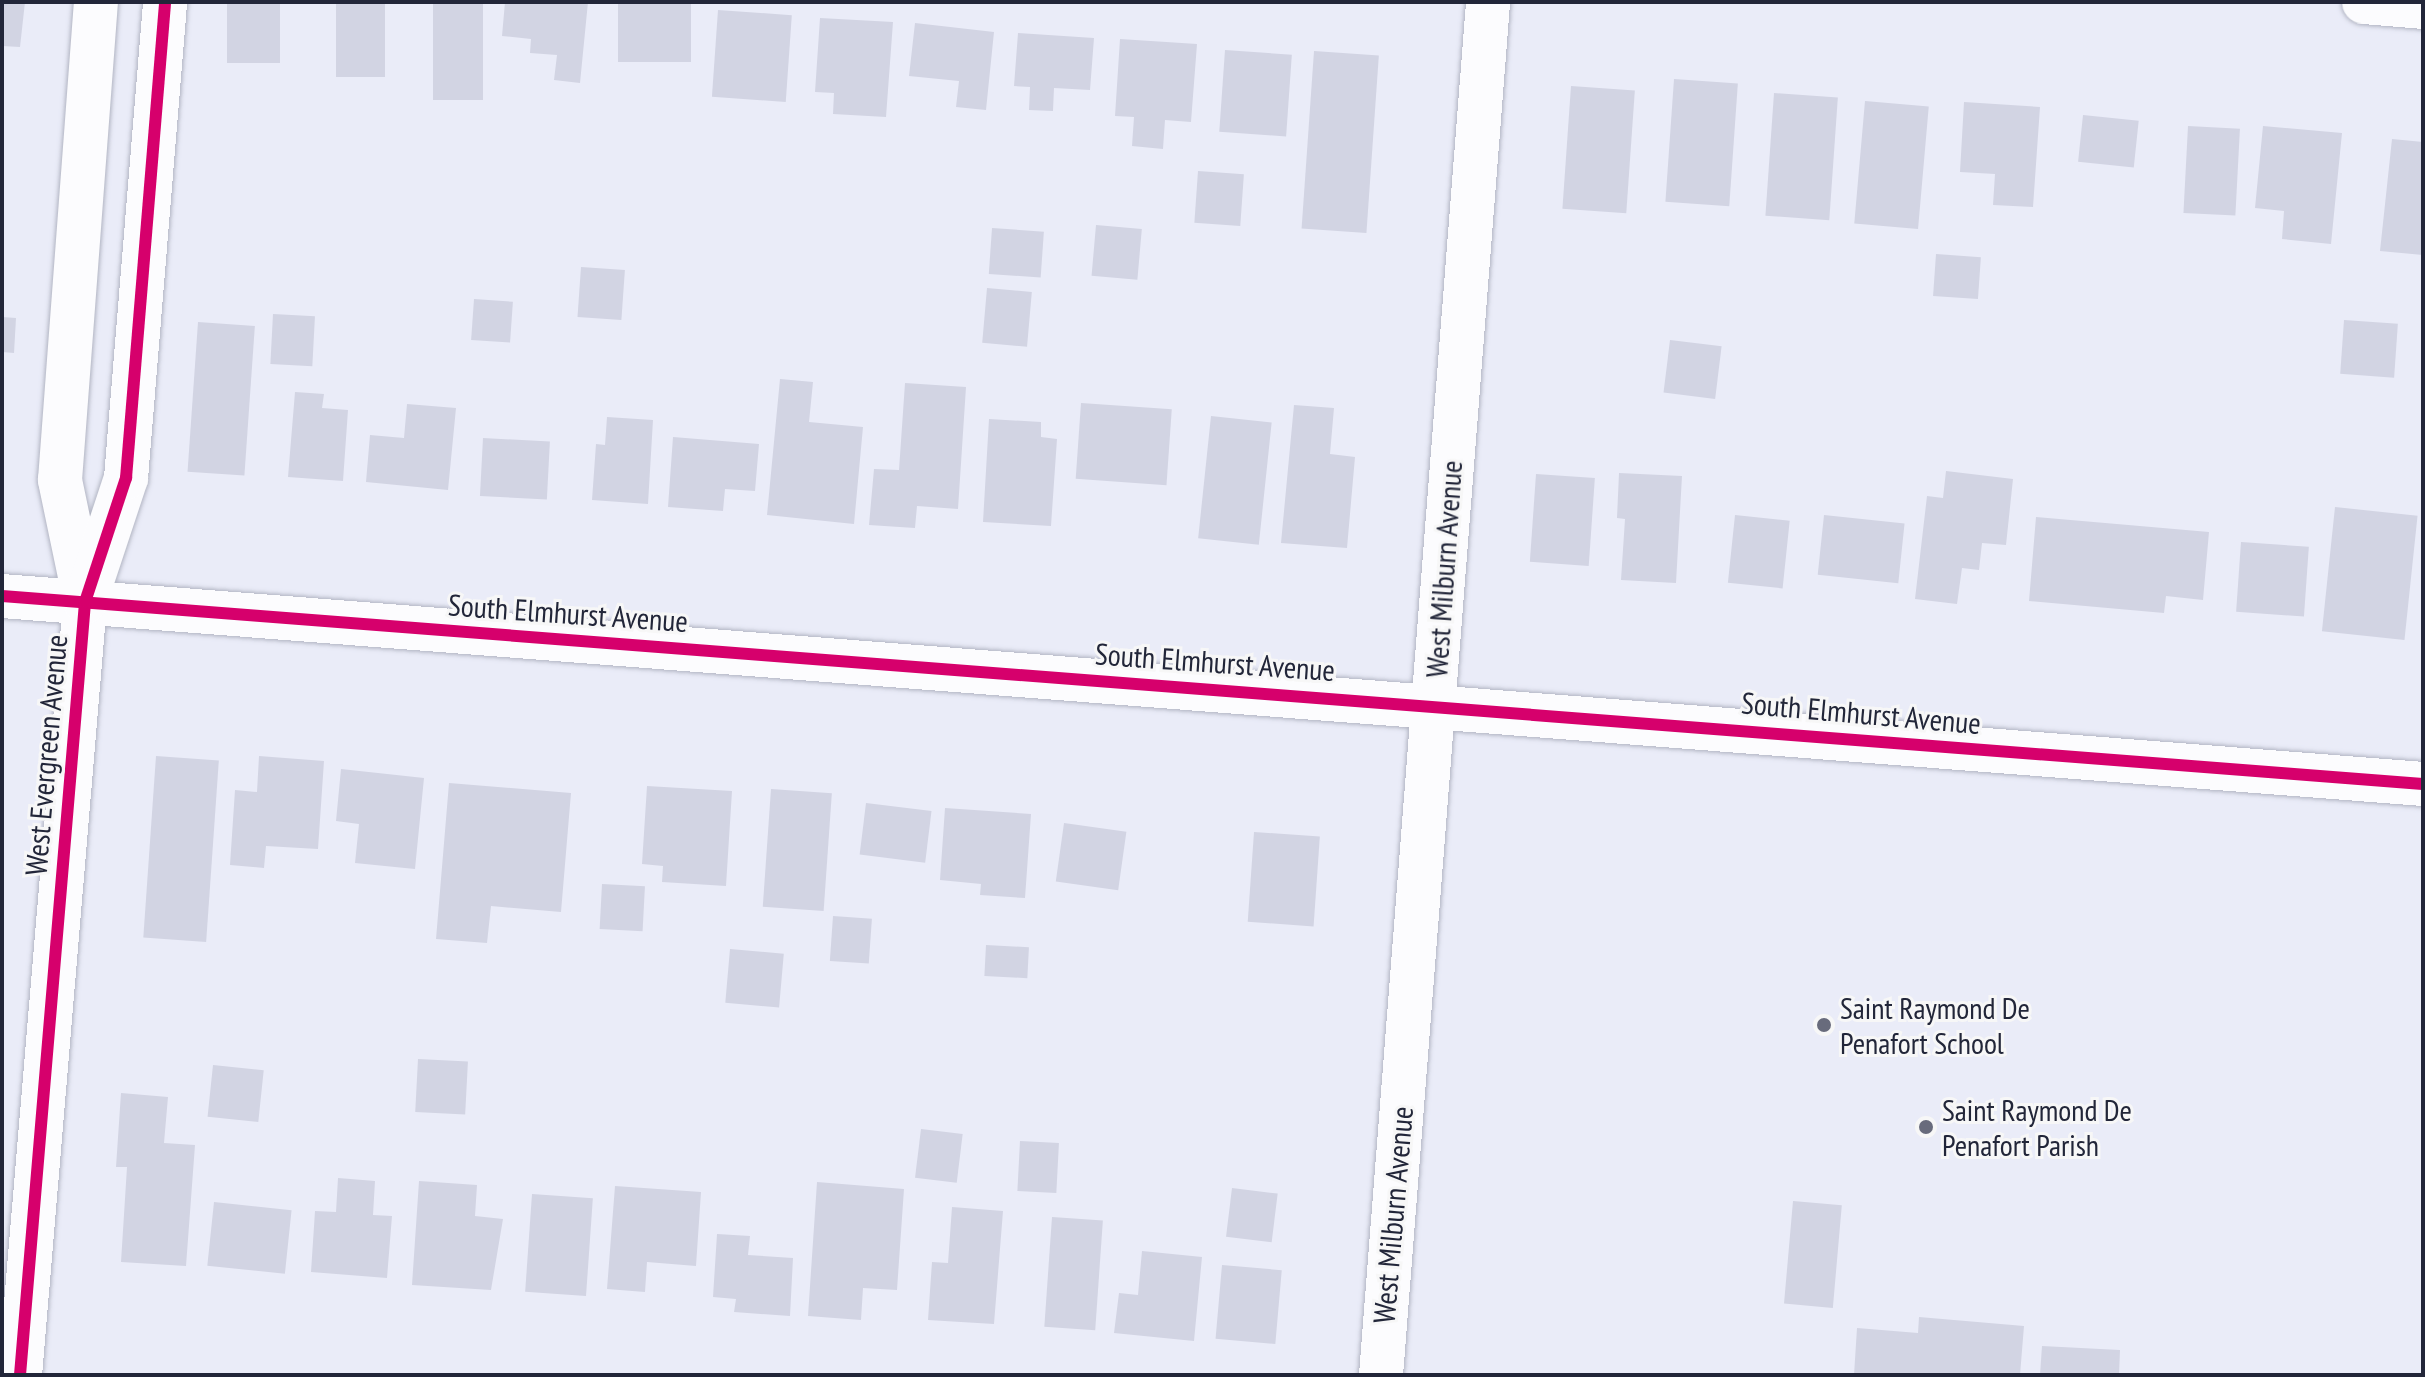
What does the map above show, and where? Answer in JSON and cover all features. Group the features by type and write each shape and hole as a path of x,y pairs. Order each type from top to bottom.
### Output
{"street":[{"name":"West Evergreen Avenue","path":"85,602 60,480 96,2"},
{"name":"West Evergreen Avenue","path":"20,1375 85,602 126,478 165,2"},
{"name":"West Milburn Avenue","path":"1381,1375 1488,2"},
{"path":"2364,2 2423,7"},
{"name":"South Elmhurst Avenue","path":"2,596 2423,784"}],"building":[{"path":"2,2 25,2 20,47 2,46"},
{"path":"227,2 280,2 280,63 227,63"},
{"path":"336,2 385,2 385,77 336,77"},
{"path":"433,2 483,2 483,100 433,100"},
{"path":"505,2 588,2 580,83 554,80 557,55 530,53 531,39 502,36"},
{"path":"618,2 691,2 691,62 618,62"},
{"path":"718,10 792,15 786,102 712,97"},
{"path":"820,18 893,22 886,117 833,114 834,93 815,92"},
{"path":"915,23 994,32 986,110 956,107 959,81 909,76"},
{"path":"1018,33 1094,38 1090,90 1054,88 1053,111 1029,110 1030,87 1014,86"},
{"path":"1120,39 1197,44 1191,122 1165,120 1163,149 1132,146 1134,117 1115,116"},
{"path":"1225,50 1292,55 1286,136 1219,132"},
{"path":"1314,51 1379,56 1366,233 1302,229"},
{"path":"1674,79 1738,83 1729,206 1665,202"},
{"path":"1571,86 1635,90 1626,213 1562,209"},
{"path":"1774,93 1838,97 1829,220 1765,216"},
{"path":"1865,101 1929,107 1918,229 1854,224"},
{"path":"1964,102 2040,107 2033,207 1993,205 1995,174 1960,172"},
{"path":"2083,115 2139,121 2134,168 2078,162"},
{"path":"2188,126 2240,129 2235,216 2183,213"},
{"path":"2263,126 2342,133 2331,244 2282,239 2284,211 2255,208"},
{"path":"2392,139 2423,142 2423,255 2380,251"},
{"path":"1198,171 1244,174 1240,226 1194,223"},
{"path":"1096,225 1142,229 1137,280 1092,276"},
{"path":"992,228 1044,232 1041,278 989,274"},
{"path":"1936,254 1981,257 1978,299 1933,296"},
{"path":"581,267 625,270 621,320 578,317"},
{"path":"987,288 1032,292 1027,347 982,343"},
{"path":"474,299 513,302 510,343 471,340"},
{"path":"273,314 315,316 312,366 270,364"},
{"path":"2,317 16,318 14,353 2,352"},
{"path":"2344,320 2398,324 2394,378 2340,374"},
{"path":"198,322 255,326 244,476 188,472"},
{"path":"1670,340 1722,346 1715,399 1664,393"},
{"path":"780,379 813,382 809,422 863,427 854,524 767,515"},
{"path":"905,383 966,387 958,509 917,506 915,528 869,525 874,469 899,470"},
{"path":"295,392 324,394 322,408 348,410 343,481 288,477"},
{"path":"1081,403 1172,409 1166,485 1076,479"},
{"path":"407,404 456,408 448,490 366,482 370,435 404,438"},
{"path":"1294,405 1334,408 1330,454 1355,457 1347,548 1281,543"},
{"path":"1211,416 1272,422 1259,545 1198,538"},
{"path":"607,417 653,420 648,504 592,500 596,444 605,445"},
{"path":"989,419 1041,422 1041,437 1057,439 1051,526 983,522"},
{"path":"673,437 759,444 755,491 725,489 723,511 668,507"},
{"path":"483,438 550,442 547,499 480,496"},
{"path":"1946,471 2013,479 2006,545 1982,543 1979,570 1962,568 1957,604 1915,599 1927,496 1943,498"},
{"path":"1619,473 1682,476 1676,583 1621,580 1625,519 1617,518"},
{"path":"1536,474 1595,478 1589,566 1530,562"},
{"path":"2335,507 2418,516 2404,640 2322,631"},
{"path":"1735,515 1790,521 1783,588 1728,583"},
{"path":"1824,515 1905,523 1898,583 1818,575"},
{"path":"2036,517 2209,532 2203,600 2166,596 2164,613 2029,601"},
{"path":"2241,542 2309,547 2304,617 2236,612"},
{"path":"156,756 219,760 206,942 143,938"},
{"path":"259,756 324,761 318,849 266,846 264,868 230,865 235,790 257,792"},
{"path":"341,769 424,778 415,869 355,863 359,824 336,821"},
{"path":"449,783 571,793 561,912 491,906 487,943 436,939"},
{"path":"647,786 732,791 726,886 662,882 663,866 642,864"},
{"path":"771,789 832,793 824,911 763,907"},
{"path":"866,803 932,811 925,863 860,855"},
{"path":"945,808 1031,814 1025,898 980,895 981,884 940,880"},
{"path":"1064,823 1126,832 1118,890 1056,881"},
{"path":"1254,832 1320,837 1314,926 1248,922"},
{"path":"602,884 645,886 643,931 600,929"},
{"path":"833,916 872,919 869,964 830,961"},
{"path":"986,945 1029,947 1027,978 984,976"},
{"path":"730,949 784,954 779,1008 725,1003"},
{"path":"418,1059 468,1062 465,1115 415,1112"},
{"path":"213,1065 264,1070 258,1122 208,1117"},
{"path":"121,1093 168,1097 164,1143 195,1145 186,1266 121,1262 127,1167 116,1167"},
{"path":"921,1129 963,1134 957,1183 915,1178"},
{"path":"1020,1141 1059,1143 1056,1193 1017,1191"},
{"path":"338,1178 375,1181 373,1215 392,1216 387,1278 311,1272 315,1211 336,1212"},
{"path":"419,1181 477,1185 475,1216 503,1219 491,1290 412,1285"},
{"path":"817,1182 904,1189 897,1290 863,1288 861,1320 808,1316"},
{"path":"615,1186 701,1192 696,1266 647,1262 645,1292 607,1289"},
{"path":"1232,1188 1278,1194 1272,1242 1226,1237"},
{"path":"532,1194 593,1198 586,1296 525,1292"},
{"path":"1793,1201 1842,1205 1833,1308 1784,1304"},
{"path":"214,1202 292,1210 285,1274 207,1266"},
{"path":"952,1207 1003,1211 994,1324 928,1320 932,1262 948,1263"},
{"path":"1052,1217 1103,1221 1095,1330 1044,1327"},
{"path":"717,1234 750,1236 748,1255 793,1258 790,1316 734,1312 736,1299 713,1297"},
{"path":"1142,1251 1202,1257 1194,1341 1114,1333 1119,1293 1138,1295"},
{"path":"1222,1265 1282,1270 1275,1344 1216,1339"},
{"path":"1919,1317 2024,1326 2020,1375 1854,1375 1857,1328 1918,1333"},
{"path":"2042,1346 2120,1350 2119,1375 2040,1375"}],"cycle path":[{"path":"20,1375 85,602 126,478 165,2"},
{"path":"2,596 2423,784"}],"place":[{"name":"Saint Raymond De Penafort School","path":"1824,1025"},
{"name":"Saint Raymond De Penafort Parish","path":"1926,1127"}]}
